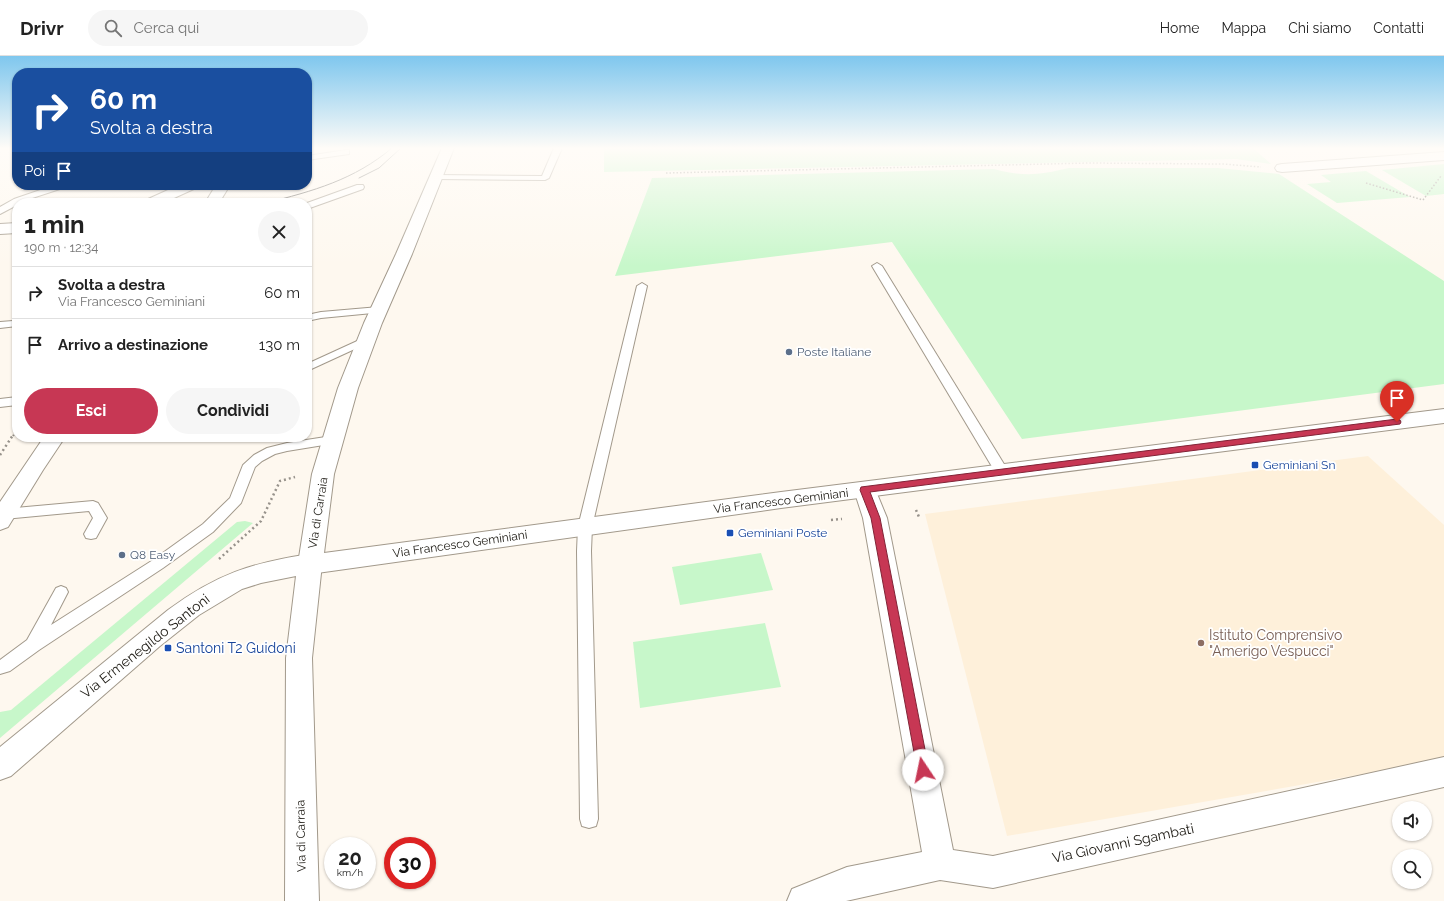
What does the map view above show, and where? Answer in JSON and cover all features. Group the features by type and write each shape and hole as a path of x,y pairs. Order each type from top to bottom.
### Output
{"street":[{"name":"Via di Carraia","path":"302,901 298,658 323,474 348,388 366,340 432,187"},
{"path":"162,198 180,190"},
{"path":"0,229 12,228"},
{"path":"0,240 12,240"},
{"name":"Via Francesco Geminiani","path":"310,564 1002,472 1444,416"},
{"path":"2,517 48,442"},
{"path":"35,465 52,442"},
{"path":"865,490 875,518 940,864"},
{"name":"Via Ermenegildo Santoni","path":"0,766 154,636 196,603 217,590 243,578 310,564"},
{"name":"Via Giovanni Sgambati","path":"804,901 847,884 940,864 992,872 1444,772"}],"lane":[{"path":"312,204 359,187"},
{"path":"26,198 49,190"},
{"path":"0,211 12,204"},
{"path":"877,266 1002,472"},
{"path":"589,819 584,559 585,527 642,286"},
{"path":"312,317 379,310"},
{"path":"312,366 366,340"},
{"path":"0,403 12,402"},
{"path":"0,667 4,666 33,645 158,564 208,528 236,500 249,465 258,458 271,451 287,447 332,440"},
{"path":"2,517 93,506 100,518 91,534"},
{"path":"33,645 62,592"}],"path":[{"path":"1379,187 1423,200 1433,187"},
{"path":"0,455 12,437"},
{"path":"916,510 918,517"}],"shaded area":[{"name":"Istituto Comprensivo \"Amerigo Vespucci\"","path":"1368,456 1444,525 1444,760 1007,836 925,514"}],"green space":[{"path":"648,187 1300,187 1444,281 1444,384 1022,439 892,242 615,276"},
{"path":"1312,187 1394,187 1410,197 1337,203"},
{"path":"1412,187 1444,187 1444,194 1426,196"},
{"path":"245,521 253,523 0,738 0,712 11,710 237,522"},
{"path":"761,553 773,590 680,605 672,567"},
{"path":"765,623 781,687 640,708 633,642"}],"tram line":[{"path":"285,198 321,187"}],"place":[{"name":"Poste Italiane","path":"789,352"},
{"name":"Geminiani Sn","path":"1255,465"},
{"name":"Geminiani Poste","path":"730,533"},
{"name":"Q8 Easy","path":"122,555"},
{"name":"Istituto Comprensivo \"Amerigo Vespucci\"","path":"1201,643"},
{"name":"Santoni T2 Guidoni","path":"168,648"}],"route":[{"path":"923,770 875,518 865,490 1397,422"}]}
